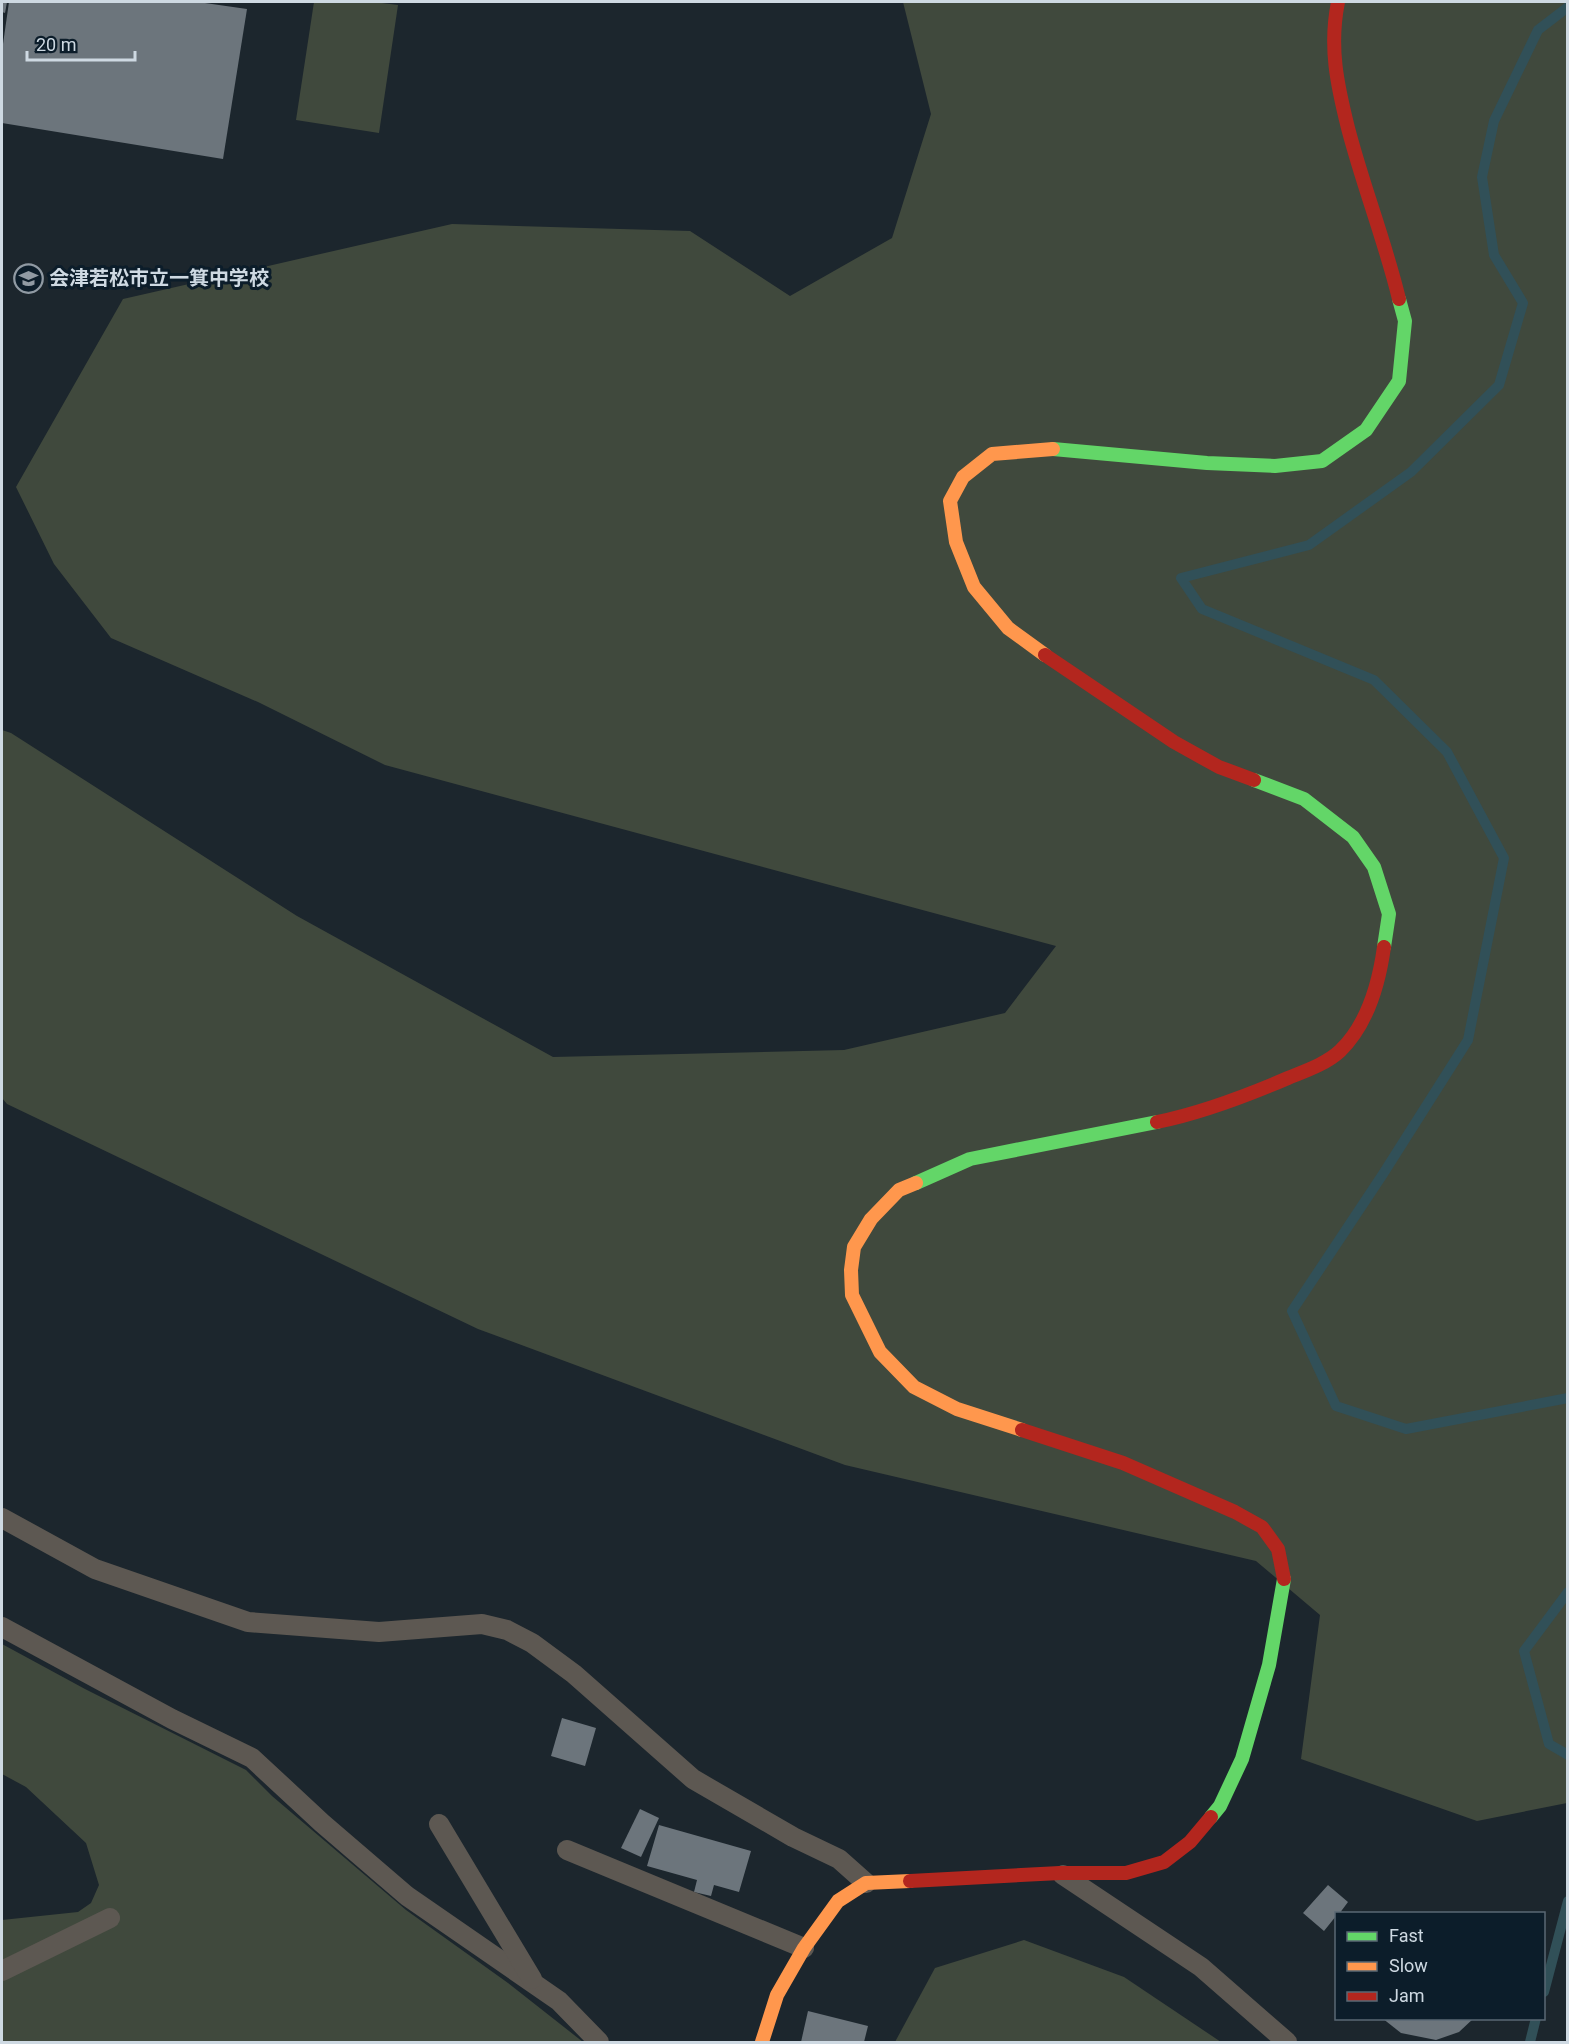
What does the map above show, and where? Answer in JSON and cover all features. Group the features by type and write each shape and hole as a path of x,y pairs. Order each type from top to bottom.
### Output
{"street":[{"path":"762,2043 777,1995 804,1948 838,1901 866,1883 1060,1873 1126,1873 1164,1862 1190,1842 1220,1806 1242,1759 1269,1665 1284,1579 1278,1549 1262,1527 1236,1512 1123,1463 957,1408 914,1387 880,1352 852,1295 851,1270 854,1247 872,1219 899,1190 970,1160 1186,1116 1260,1090 1315,1067 1340,1051 1357,1030 1371,1003 1381,969 1389,914 1374,867 1353,837 1304,799 1219,767 1174,742 1008,628 974,587 956,542 950,501 963,477 992,454 1052,449 1206,463 1275,466 1322,461 1366,430 1399,381 1405,321 1390,261 1359,169 1336,80 1333,26 1338,2"}],"lane":[{"path":"2,1518 95,1569 248,1622 379,1632 482,1624 507,1630 532,1643 574,1674 693,1779 793,1837 839,1859 866,1883"},
{"path":"2,1627 172,1719 252,1758 406,1896 559,2001 599,2043"},
{"path":"439,1824 535,1984"},
{"path":"567,1850 804,1948"},
{"path":"1060,1873 1201,1967 1287,2043"},
{"path":"2,1971 110,1918"}],"green space":[{"path":"314,2 374,2 398,5 379,133 296,120"},
{"path":"903,2 1567,2 1567,1803 1477,1821 1301,1759 1320,1615 1256,1561 845,1465 478,1329 7,1104 2,1098 2,730 11,733 297,916 553,1057 844,1050 1005,1013 1056,946 385,765 258,702 111,638 54,564 16,487 123,299 452,224 690,231 790,296 892,238 931,114"},
{"path":"2,1644 85,1689 246,1770 272,1796 406,1910 508,1983 583,2042 2,2042 2,1920 78,1912 91,1903 99,1885 86,1843 26,1787 2,1774"},
{"path":"1024,1940 1124,1977 1221,2042 895,2042 935,1968"}],"building":[{"path":"2,2 7,2 5,13 2,12"},
{"name":"会津若松市立一箕中学校","path":"9,2 198,2 247,9 223,159 2,123 2,51"},
{"path":"562,1718 596,1728 585,1766 551,1756"},
{"path":"640,1809 659,1818 641,1857 621,1848"},
{"path":"659,1825 751,1851 739,1892 714,1885 711,1896 694,1892 697,1880 647,1866"},
{"path":"1328,1885 1348,1902 1340,1912 1335,1912 1335,1917 1324,1931 1303,1913"},
{"path":"808,2011 868,2026 864,2042 801,2042"},
{"path":"1385,2020 1472,2020 1459,2032 1436,2040 1401,2033"}],"waterway":[{"path":"1568,7 1538,30 1494,121 1482,177 1494,255 1523,303 1499,385 1411,472 1309,545 1181,578 1202,609 1374,680 1447,752 1504,858 1468,1040 1292,1311 1336,1406 1406,1429 1568,1398"},
{"path":"1568,1592 1524,1651 1549,1744 1568,1755"},
{"path":"1545,1988 1568,1901"},
{"path":"1530,2042 1536,2020"}],"traffic: fast":[{"path":"1053,449 1207,463 1275,466 1322,461 1366,430 1399,381 1405,321 1399,299"},
{"path":"1254,780 1304,799 1353,837 1374,867 1389,914 1384,947"},
{"path":"916,1183 970,1159 1157,1122"},
{"path":"1211,1817 1220,1806 1242,1759 1269,1665 1284,1579"}],"traffic: slow":[{"path":"1045,655 1008,628 974,587 956,542 950,501 963,477 992,454 1053,449"},
{"path":"916,1183 899,1190 871,1219 854,1247 851,1270 852,1295 880,1352 914,1387 957,1409 1022,1430"},
{"path":"762,2042 777,1995 804,1948 838,1901 866,1883 910,1881"}],"traffic: jam":[{"path":"1338,2 1334,50 1341,96 1354,150 1399,299"},
{"path":"1045,655 1174,742 1219,767 1254,780"},
{"path":"1157,1122 1191,1114 1240,1097 1308,1070 1334,1056 1350,1040 1365,1016 1379,975 1384,947"},
{"path":"1022,1430 1123,1463 1235,1512 1262,1527 1278,1549 1284,1579"},
{"path":"910,1881 1060,1873 1126,1873 1164,1862 1190,1842 1211,1817"}],"place":[{"name":"会津若松市立一箕中学校","path":"28,278"}]}
